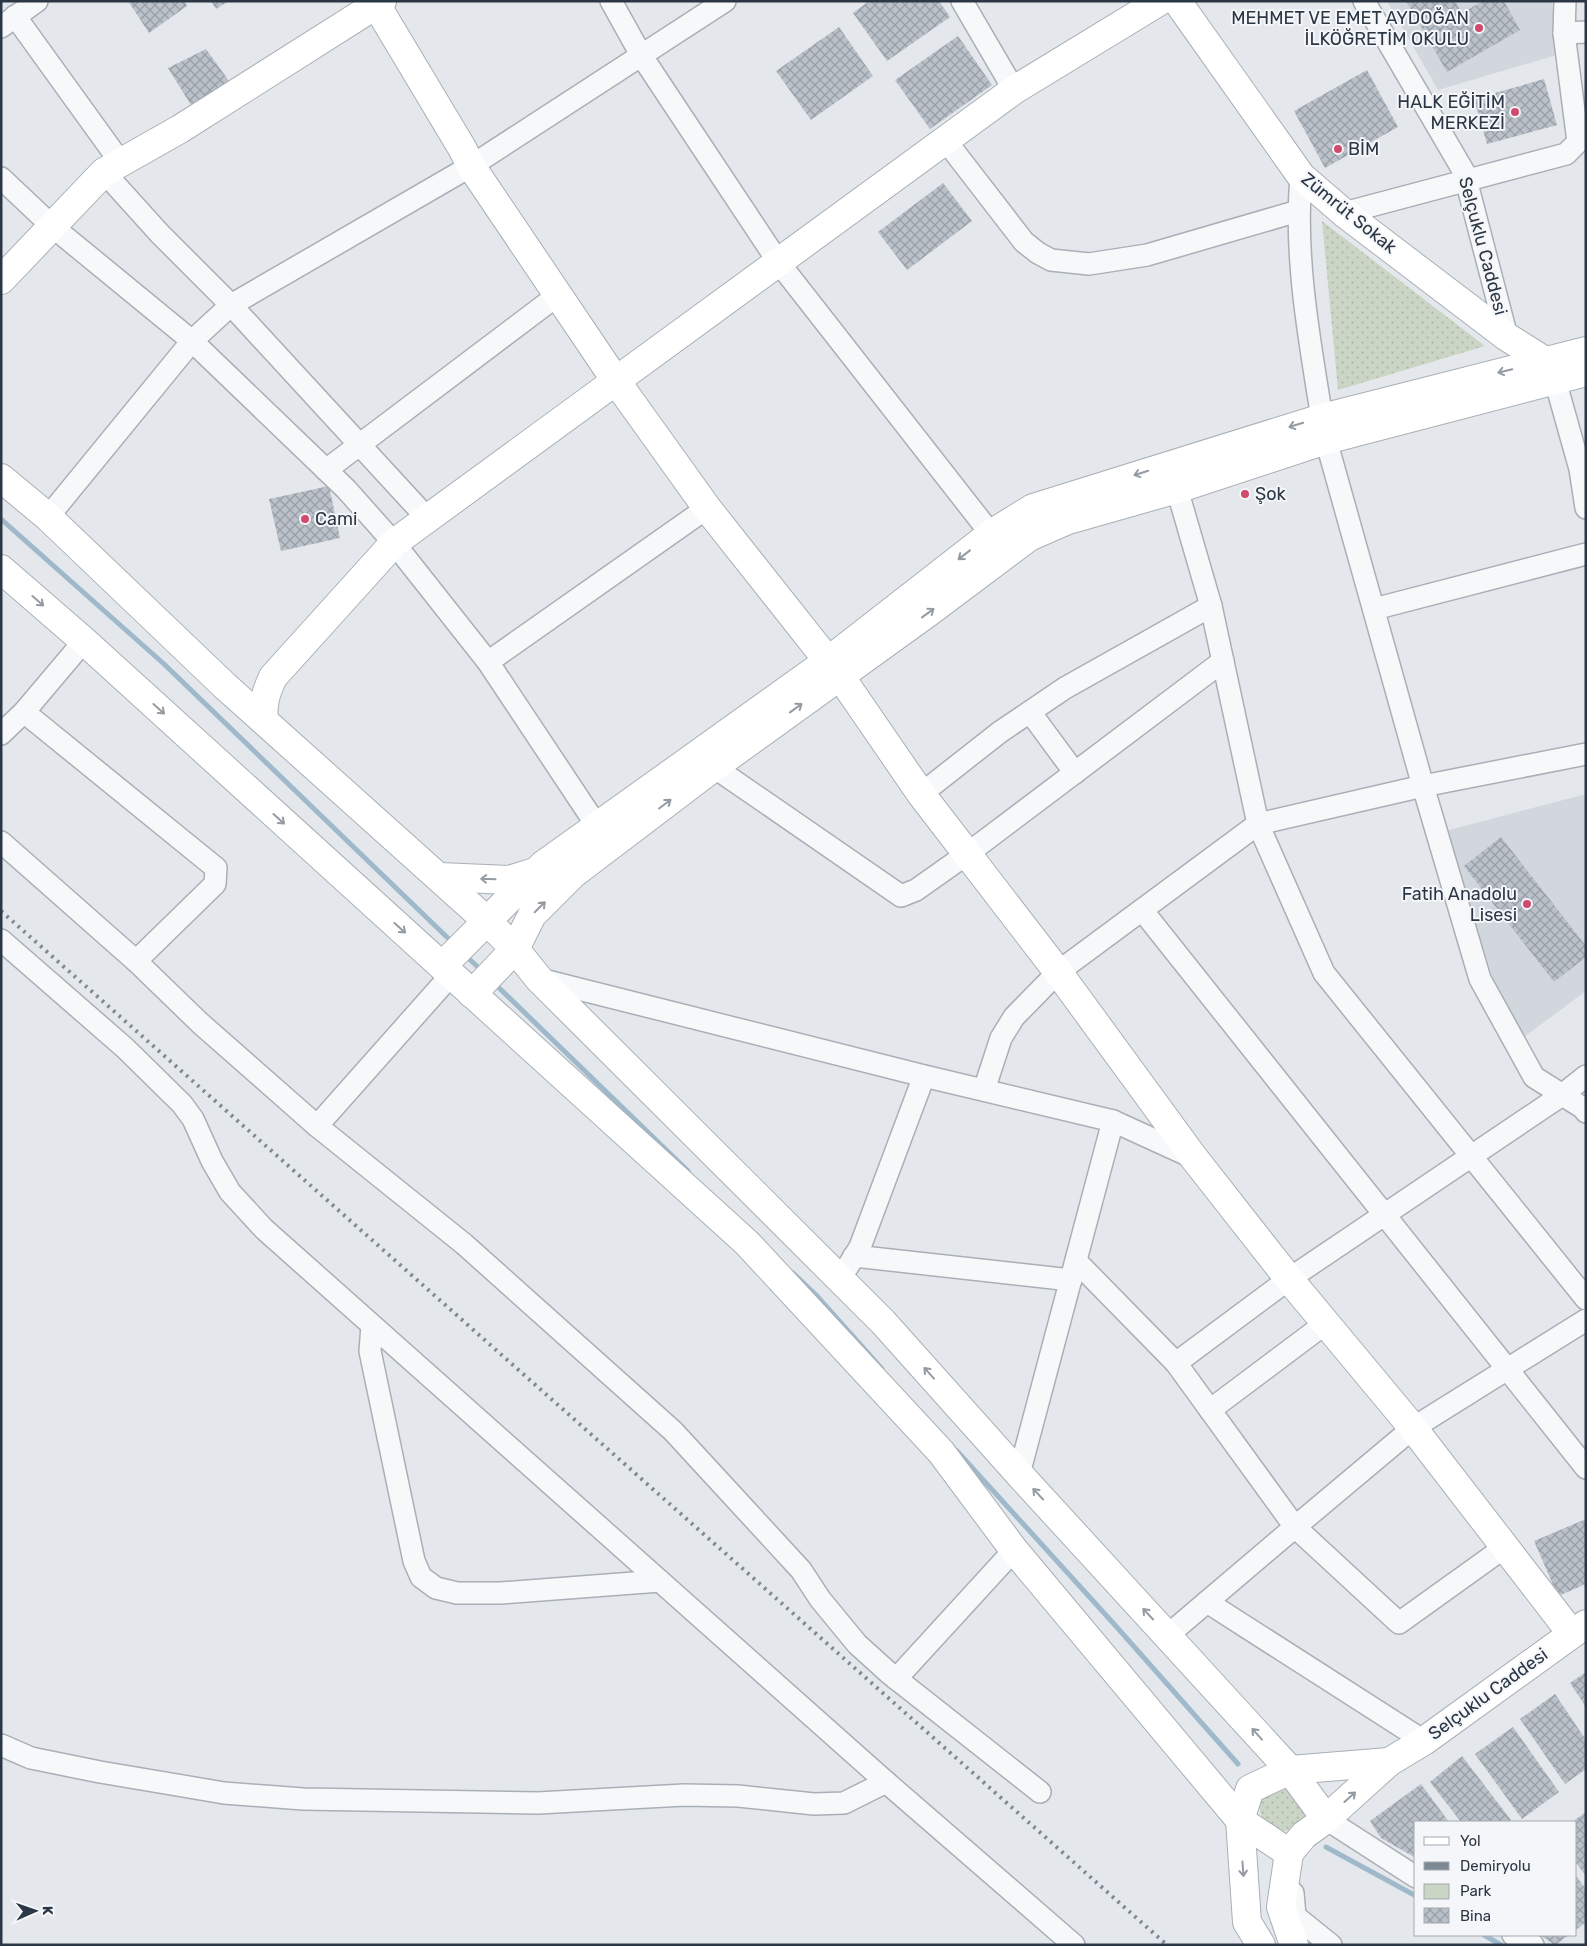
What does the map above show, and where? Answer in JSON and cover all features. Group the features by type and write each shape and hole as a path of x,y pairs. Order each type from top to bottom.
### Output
{"street":[{"path":"37,1 8,22 160,234 231,305 427,518"},
{"path":"612,1 642,55 779,263 991,534"},
{"path":"48,517 192,341 231,305 471,166 724,1"},
{"path":"962,1 1014,90"},
{"path":"264,721 263,707 265,696 273,677 394,543 1014,90 1160,1"},
{"name":"Zümrüt Sokak","path":"1177,1 1301,176 1344,213 1550,370"},
{"name":"Selçuklu Caddesi","path":"1364,1 1464,172 1507,337"},
{"path":"1344,213 1566,154 1578,142 1564,33 1565,1"},
{"path":"1,280 112,167 180,130 378,2 471,166 616,381 707,508 834,668 921,794 1058,972 1194,1158 1289,1279 1413,1428 1505,1547 1579,1629"},
{"path":"1564,33 1586,32"},
{"path":"946,141 1024,242 1051,260 1089,264 1147,255 1298,211"},
{"path":"1301,176 1298,211 1308,329 1324,429 1423,786 1480,979 1534,1077 1583,1108 1586,1112"},
{"path":"1,178 54,227 192,341 346,489 394,543 488,662 597,826"},
{"path":"326,470 558,295"},
{"path":"476,989 510,954 532,915 572,874 714,768 991,534 1033,508 1175,476 1324,429 1550,370 1586,351"},
{"path":"1550,370 1586,372"},
{"path":"1550,370 1580,469 1586,508"},
{"path":"1175,476 1211,606 1258,824 1324,973 1586,1299"},
{"path":"317,1126 482,925 543,864 834,668 929,612 1029,537 1175,476"},
{"path":"1,478 48,517 225,686 440,877 510,954 539,979 883,1322 1019,1474 1290,1770 1326,1819 1414,1876"},
{"path":"488,662 707,508"},
{"path":"1374,609 1586,554"},
{"path":"1,569 476,989 747,1243 941,1452 1014,1550 1240,1820 1289,1853"},
{"path":"921,794 1000,732 1065,688 1211,606"},
{"path":"1,734 24,712 84,641"},
{"path":"714,768 901,896 916,890 968,854 1223,662"},
{"path":"225,686 273,677"},
{"path":"24,712 216,868 215,884 136,961"},
{"path":"1030,712 1075,773"},
{"path":"984,1090 1001,1038 1014,1017 1058,972 1258,824 1423,786 1586,754"},
{"path":"1,842 136,961 200,1023 317,1126 464,1244 673,1431 801,1570 820,1599 857,1644 896,1679 1040,1792"},
{"path":"440,877 509,880 535,872"},
{"path":"1142,910 1586,1468"},
{"path":"1,940 125,1048 182,1104 193,1119 212,1161 230,1192 264,1229 886,1782 1074,1945"},
{"path":"539,979 924,1076 1113,1121 1194,1158"},
{"path":"840,1279 860,1247 924,1076"},
{"path":"1176,1363 1289,1279 1562,1095 1586,1076"},
{"path":"1019,1474 1113,1121"},
{"path":"854,1256 1073,1271 1176,1363 1295,1527 1399,1624 1505,1547"},
{"path":"1168,1635 1413,1428 1586,1320"},
{"path":"1210,1410 1326,1323"},
{"path":"372,1326 370,1351 414,1561 421,1577 436,1588 457,1593 501,1593 660,1581"},
{"path":"896,1679 1014,1550"},
{"path":"1207,1602 1424,1741"},
{"name":"Selçuklu Caddesi","path":"1289,1853 1304,1835 1326,1819 1388,1762 1424,1741 1579,1629"},
{"path":"1,1745 31,1758 100,1772 224,1793 304,1799 538,1803 684,1795 738,1796 814,1804 844,1803 886,1782"},
{"name":"Selçuklu Caddesi","path":"1290,1770 1388,1762"},
{"path":"1261,1945 1247,1922 1240,1820 1250,1789 1290,1770"},
{"path":"1289,1853 1281,1907 1294,1945"},
{"path":"1289,1853 1295,1916 1331,1945"},
{"path":"1515,1936 1533,1945"}],"shaded area":[{"name":"MEHMET VE EMET AYDOĞAN İLKÖĞRETİM OKULU","path":"1387,1 1552,1 1557,55 1438,90"},
{"name":"Fatih Anadolu Lisesi","path":"1586,794 1586,991 1524,1037 1493,978 1445,831"}],"green space":[{"path":"1322,221 1485,346 1338,390"},
{"path":"1285,1784 1306,1813 1300,1823 1284,1831 1276,1830 1269,1826 1263,1819 1260,1810 1260,1799"}],"building":[{"path":"128,1 185,1 187,6 149,33"},
{"path":"211,1 229,1 216,9"},
{"path":"869,1 939,1 950,17 887,61 853,13"},
{"path":"1406,1 1455,1 1462,13 1483,1 1504,1 1520,30 1447,72"},
{"path":"839,27 873,76 811,120 776,71"},
{"path":"958,36 992,85 930,129 895,80"},
{"path":"206,49 229,81 191,105 168,68"},
{"path":"1367,70 1398,127 1325,168 1294,111"},
{"name":"HALK EĞİTİM MERKEZİ","path":"1544,79 1557,125 1487,144 1474,99"},
{"path":"943,183 972,221 907,270 878,232"},
{"name":"Cami","path":"329,486 340,538 281,551 269,499"},
{"path":"1501,837 1586,946 1586,957 1554,982 1464,866"},
{"path":"1586,1519 1586,1584 1558,1596 1534,1541"},
{"path":"1586,1672 1586,1707 1570,1683"},
{"path":"1555,1694 1586,1740 1586,1769 1565,1784 1520,1719"},
{"path":"1513,1727 1559,1792 1522,1819 1475,1754"},
{"path":"1462,1756 1511,1820 1460,1821 1430,1782"},
{"path":"1421,1784 1448,1821 1414,1821 1414,1857 1381,1838 1370,1821"},
{"path":"1586,1812 1586,1876 1577,1864 1577,1821 1573,1821"},
{"path":"1577,1877 1586,1889 1586,1922 1577,1929"},
{"path":"1542,1936 1568,1936 1555,1945"}],"waterway":[{"path":"1,519 164,664 453,943"},
{"path":"464,954 482,971"},
{"path":"493,982 688,1171"},
{"path":"793,1273 816,1295 882,1369"},
{"path":"957,1451 1238,1764"},
{"path":"1326,1847 1414,1895"},
{"path":"1486,1936 1501,1945"}],"railway":[{"path":"1,911 1167,1945"}],"place":[{"name":"MEHMET VE EMET AYDOĞAN İLKÖĞRETİM OKULU","path":"1479,28"},
{"name":"HALK EĞİTİM MERKEZİ","path":"1515,112"},
{"name":"BİM","path":"1338,149"},
{"name":"Şok","path":"1245,494"},
{"name":"Cami","path":"305,519"},
{"name":"Fatih Anadolu Lisesi","path":"1527,904"}]}
